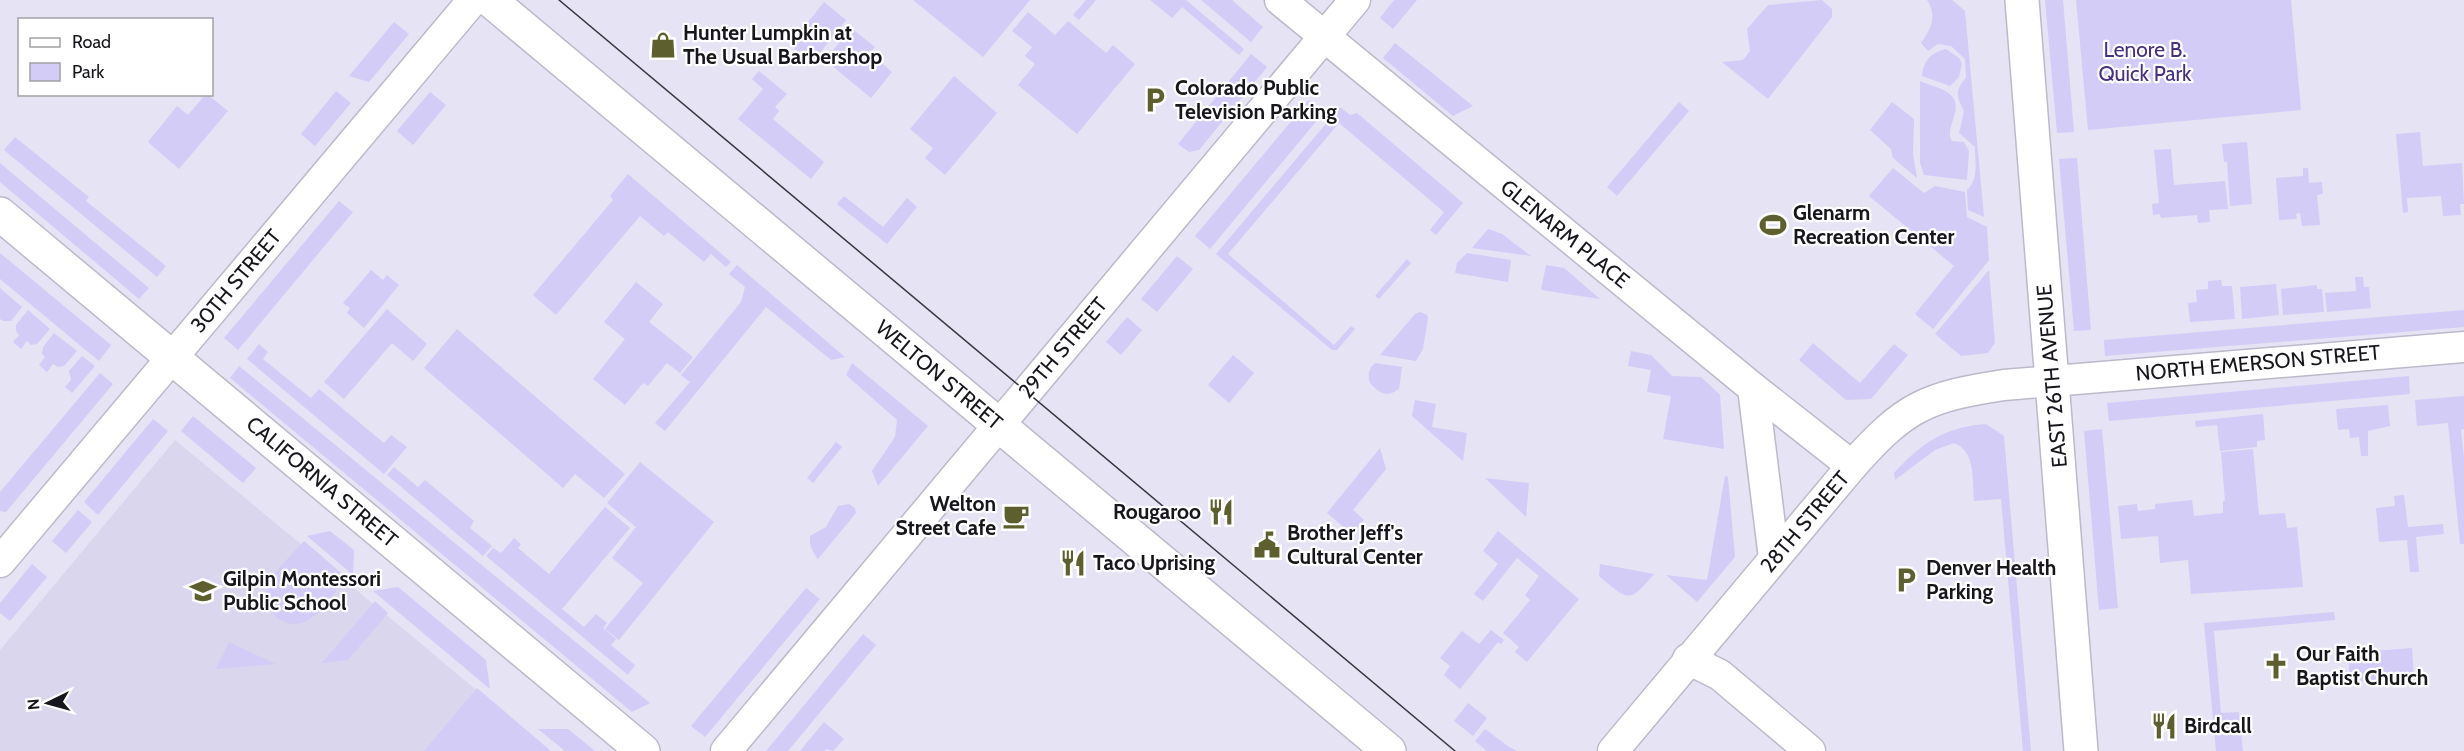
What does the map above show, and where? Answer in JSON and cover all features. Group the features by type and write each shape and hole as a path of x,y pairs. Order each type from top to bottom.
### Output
{"street":[{"name":"30TH STREET","path":"0,562 473,0"},
{"name":"WELTON STREET","path":"490,0 1389,751"},
{"name":"GLENARM PLACE","path":"1280,0 1753,388 1852,466"},
{"name":"29TH STREET","path":"726,751 1355,0"},
{"name":"EAST 26TH AVENUE","path":"2019,4 2081,751"},
{"name":"CALIFORNIA STREET","path":"0,214 643,751"},
{"name":"NORTH EMERSON STREET","path":"2052,380 2464,346"},
{"name":"28TH STREET","path":"1613,751 1852,466 1894,422 1921,405 1949,395 1972,389 2052,380"},
{"path":"1753,388 1774,558"},
{"path":"1688,659 1720,675 1810,751"}],"shaded area":[{"name":"Gilpin Montessori Public School","path":"175,440 549,751 0,751 0,650"}],"green space":[{"path":"913,0 1030,0 983,57"},
{"path":"1086,0 1096,0 1079,20 1073,15"},
{"path":"1150,0 1186,0 1244,49 1239,55 1182,7 1172,18"},
{"path":"1201,0 1232,0 1263,27 1251,42"},
{"path":"1394,0 1417,0 1393,29 1380,18"},
{"path":"1822,0 1832,9 1832,17 1768,99 1722,62 1743,60 1750,51 1747,29 1768,5"},
{"path":"1927,0 1952,0 1965,11 1984,217 1968,210 1967,190 1975,176 1976,165 1975,147 1959,133 1964,111 1958,90 1966,78 1965,59 1951,46 1938,44 1928,51 1921,43 1932,22 1932,11"},
{"path":"2045,0 2063,0 2074,132 2057,133"},
{"name":"Lenore B. Quick Park","path":"2076,0 2291,0 2301,110 2088,130"},
{"path":"824,2 846,20 812,63 790,45"},
{"path":"1028,12 1055,35 1068,21 1106,53 1113,45 1135,64 1077,134 1018,85 1035,64 1025,56 1032,47 1012,31"},
{"path":"394,22 409,34 369,82 349,76"},
{"path":"851,28 875,47 870,53 892,72 871,98 825,60"},
{"path":"1395,43 1473,106 1453,116 1383,58"},
{"path":"1946,49 1959,58 1962,64 1959,77 1950,86 1922,76 1929,58 1936,52"},
{"path":"1251,54 1267,67 1199,150 1189,152 1178,144"},
{"path":"759,71 787,94 775,107 779,111 773,119 824,162 811,179 738,119 763,89 752,79"},
{"path":"954,76 997,113 945,175 925,158 933,148 910,129"},
{"path":"1920,81 1944,90 1953,98 1955,110 1950,135 1952,141 1964,142 1969,151 1967,180 1924,175 1920,163"},
{"path":"336,91 351,103 315,146 301,134"},
{"path":"430,92 446,105 413,145 397,131"},
{"path":"204,96 209,96 228,111 179,169 148,142 177,106 188,115"},
{"path":"1309,100 1324,112 1210,249 1195,236"},
{"path":"1679,102 1689,111 1617,196 1607,187"},
{"path":"1892,102 1914,119 1913,154 1917,178 1893,158 1891,149 1870,130"},
{"path":"1340,107 1350,115 1357,113 1463,203 1436,235 1430,230 1444,212 1339,123 1228,254 1334,345 1351,326 1355,329 1337,350 1332,350 1216,254"},
{"path":"2420,132 2423,166 2462,163 2464,204 2460,204 2461,215 2443,216 2441,196 2407,198 2408,212 2403,213 2396,134"},
{"path":"15,137 89,197 86,201 166,266 157,277 4,150"},
{"path":"2247,142 2252,204 2230,206 2227,162 2224,162 2222,144"},
{"path":"2171,149 2174,185 2225,181 2228,209 2209,210 2210,222 2198,223 2197,215 2161,218 2160,214 2153,215 2152,204 2159,203 2154,150"},
{"path":"2077,158 2091,330 2074,331 2059,159"},
{"path":"0,163 149,288 139,299 0,182"},
{"path":"1893,168 1924,193 1935,186 1965,192 1967,217 1987,227 1989,260 1933,329 1915,314 1954,266 1869,196"},
{"path":"2303,168 2308,168 2309,183 2322,182 2323,194 2317,195 2320,225 2302,226 2300,213 2296,214 2297,219 2279,220 2276,178 2303,176"},
{"path":"628,174 731,262 726,267 711,254 704,262 668,232 664,236 640,216 556,315 533,295 613,200 610,196"},
{"path":"844,196 883,227 907,198 917,207 887,244 837,204"},
{"path":"339,201 353,212 238,350 224,338"},
{"path":"1488,229 1502,234 1531,256 1472,248"},
{"path":"0,253 111,345 99,361 0,279"},
{"path":"1467,253 1511,260 1508,282 1455,273 1457,263"},
{"path":"1177,256 1193,269 1157,312 1141,299"},
{"path":"1407,259 1411,263 1379,299 1375,296"},
{"path":"737,265 845,357 831,360 766,307 665,431 655,423 690,382 681,375 741,302 745,287 729,274"},
{"path":"1546,265 1564,268 1600,299 1541,290"},
{"path":"371,270 383,280 387,275 399,285 364,328 347,313 350,308 343,303"},
{"path":"1989,270 1995,343 1988,353 1961,356 1935,334"},
{"path":"2355,277 2363,277 2364,287 2369,287 2371,308 2327,312 2325,293 2356,291"},
{"path":"2221,280 2222,286 2232,286 2235,319 2190,322 2188,303 2197,302 2196,290 2208,289 2208,281"},
{"path":"636,282 663,304 649,322 693,357 680,373 667,363 648,386 643,383 625,405 593,379 625,339 604,322"},
{"path":"2276,284 2279,315 2242,319 2240,287"},
{"path":"2317,285 2317,289 2322,289 2324,312 2283,315 2281,289"},
{"path":"0,288 22,307 11,321 0,319"},
{"path":"387,309 427,344 413,361 392,343 344,399 324,382"},
{"path":"28,310 50,329 37,344 31,345 27,341 21,349 13,342 19,335 16,325"},
{"path":"2464,310 2464,327 2105,356 2104,340"},
{"path":"1420,312 1428,318 1423,349 1416,361 1380,355 1415,314"},
{"path":"1127,317 1142,330 1121,355 1106,342"},
{"path":"457,329 625,474 604,498 575,474 563,488 424,368"},
{"path":"54,333 77,351 64,366 58,367 53,364 47,372 39,365 45,357 42,354 43,347"},
{"path":"1813,343 1860,383 1894,344 1908,355 1871,399 1846,400 1799,360"},
{"path":"259,344 268,352 263,359 311,398 319,389 384,443 391,435 407,447 384,474 247,359"},
{"path":"1631,351 1651,355 1672,376 1701,377 1720,395 1724,449 1663,439 1671,396 1647,392 1651,370 1628,366"},
{"path":"1233,355 1254,373 1229,403 1208,385"},
{"path":"82,356 95,366 72,393 65,387 71,380 69,371"},
{"path":"852,363 928,426 878,486 872,471 895,437 897,420 846,375"},
{"path":"1375,363 1402,367 1399,389 1387,394 1370,383 1369,372"},
{"path":"239,366 650,703 632,712 230,378"},
{"path":"100,373 113,384 6,512 0,511 0,492"},
{"path":"2409,376 2410,394 2109,421 2107,403"},
{"path":"2464,396 2464,429 2461,430 2464,458 2464,544 2460,544 2448,423 2417,426 2415,400"},
{"path":"1415,400 1436,404 1432,427 1467,433 1463,461 1412,416"},
{"path":"2388,405 2390,426 2368,431 2368,456 2361,456 2359,437 2350,438 2349,429 2338,430 2336,409"},
{"path":"2263,414 2265,440 2257,441 2257,447 2220,451 2217,425 2196,427 2195,421"},
{"path":"193,416 256,468 243,483 181,431"},
{"path":"153,419 168,431 98,515 84,502"},
{"path":"1986,424 2004,436 2031,751 2023,751 2001,499 1974,501 1972,467 1966,452 1954,443 1935,450 1895,480 1894,473 1914,453 1935,438 1958,429"},
{"path":"2102,429 2118,608 2099,610 2084,431"},
{"path":"836,442 842,447 813,483 807,478"},
{"path":"1380,448 1386,469 1353,510 1364,520 1352,534 1327,513"},
{"path":"2253,449 2259,515 2285,513 2287,528 2297,527 2303,587 2191,594 2188,560 2160,563 2158,536 2121,539 2118,506 2137,504 2138,511 2155,509 2155,504 2192,500 2194,516 2223,513 2223,501 2225,501 2221,452"},
{"path":"640,462 714,522 619,640 605,629 643,583 612,558 636,527 607,503"},
{"path":"394,467 418,487 425,480 474,521 470,528 492,546 483,556 387,475"},
{"path":"1725,476 1728,477 1735,557 1697,602 1666,575 1707,580"},
{"path":"1485,478 1529,483 1526,517"},
{"path":"2404,495 2408,527 2443,524 2444,534 2416,537 2419,572 2410,572 2407,540 2379,542 2376,508 2395,506 2394,496"},
{"path":"849,504 855,508 856,513 818,559 811,548 810,536 826,527 838,506"},
{"path":"605,507 630,528 562,609 584,627 596,614 607,623 603,628 616,639 611,645 635,665 628,675 486,556 493,548 501,553 514,538 521,544 518,548 549,574"},
{"path":"78,510 92,522 66,553 52,541"},
{"path":"330,531 354,550 353,575 307,536"},
{"path":"1498,531 1579,599 1527,662 1515,652 1519,647 1503,633 1530,600 1525,595 1539,576 1517,558 1483,601 1474,594 1498,564 1483,551"},
{"path":"304,541 346,577 315,615 302,623 293,624 285,622 272,613 266,597 267,588 278,570"},
{"path":"32,564 47,577 10,621 0,613 0,603"},
{"path":"1600,564 1654,574 1639,591 1628,596 1616,590 1599,576"},
{"path":"398,587 486,660 490,689 373,591"},
{"path":"806,588 820,599 705,737 691,726"},
{"path":"375,601 388,613 348,660 322,663"},
{"path":"2334,612 2335,620 2214,631 2221,713 2239,712 2243,751 2216,751 2204,623"},
{"path":"1491,630 1504,640 1501,644 1498,642 1460,689 1444,675 1450,666 1440,658 1462,631 1479,644"},
{"path":"863,634 876,645 788,751 766,751"},
{"path":"229,642 276,664 216,669"},
{"path":"2412,648 2414,677 2350,683 2348,653"},
{"path":"477,688 551,751 424,751"},
{"path":"1468,703 1487,718 1473,736 1454,721"},
{"path":"824,722 844,739 833,751 827,749 825,751 800,751"},
{"path":"538,729 568,729 595,751 565,751"},
{"path":"1485,729 1517,751 1487,751 1475,741"}],"tram line":[{"path":"559,0 1455,751"}],"place":[{"name":"Hunter Lumpkin at The Usual Barbershop","path":"663,45"},
{"name":"Colorado Public Television Parking","path":"1155,100"},
{"name":"Glenarm Recreation Center","path":"1773,225"},
{"name":"Rougaroo","path":"1221,512"},
{"name":"Welton Street Cafe","path":"1016,516"},
{"name":"Brother Jeff's Cultural Center","path":"1267,545"},
{"name":"Taco Uprising","path":"1073,563"},
{"name":"Denver Health Parking","path":"1906,580"},
{"name":"Gilpin Montessori Public School","path":"203,591"},
{"name":"Our Faith Baptist Church","path":"2276,666"},
{"name":"Birdcall","path":"2164,726"}]}
